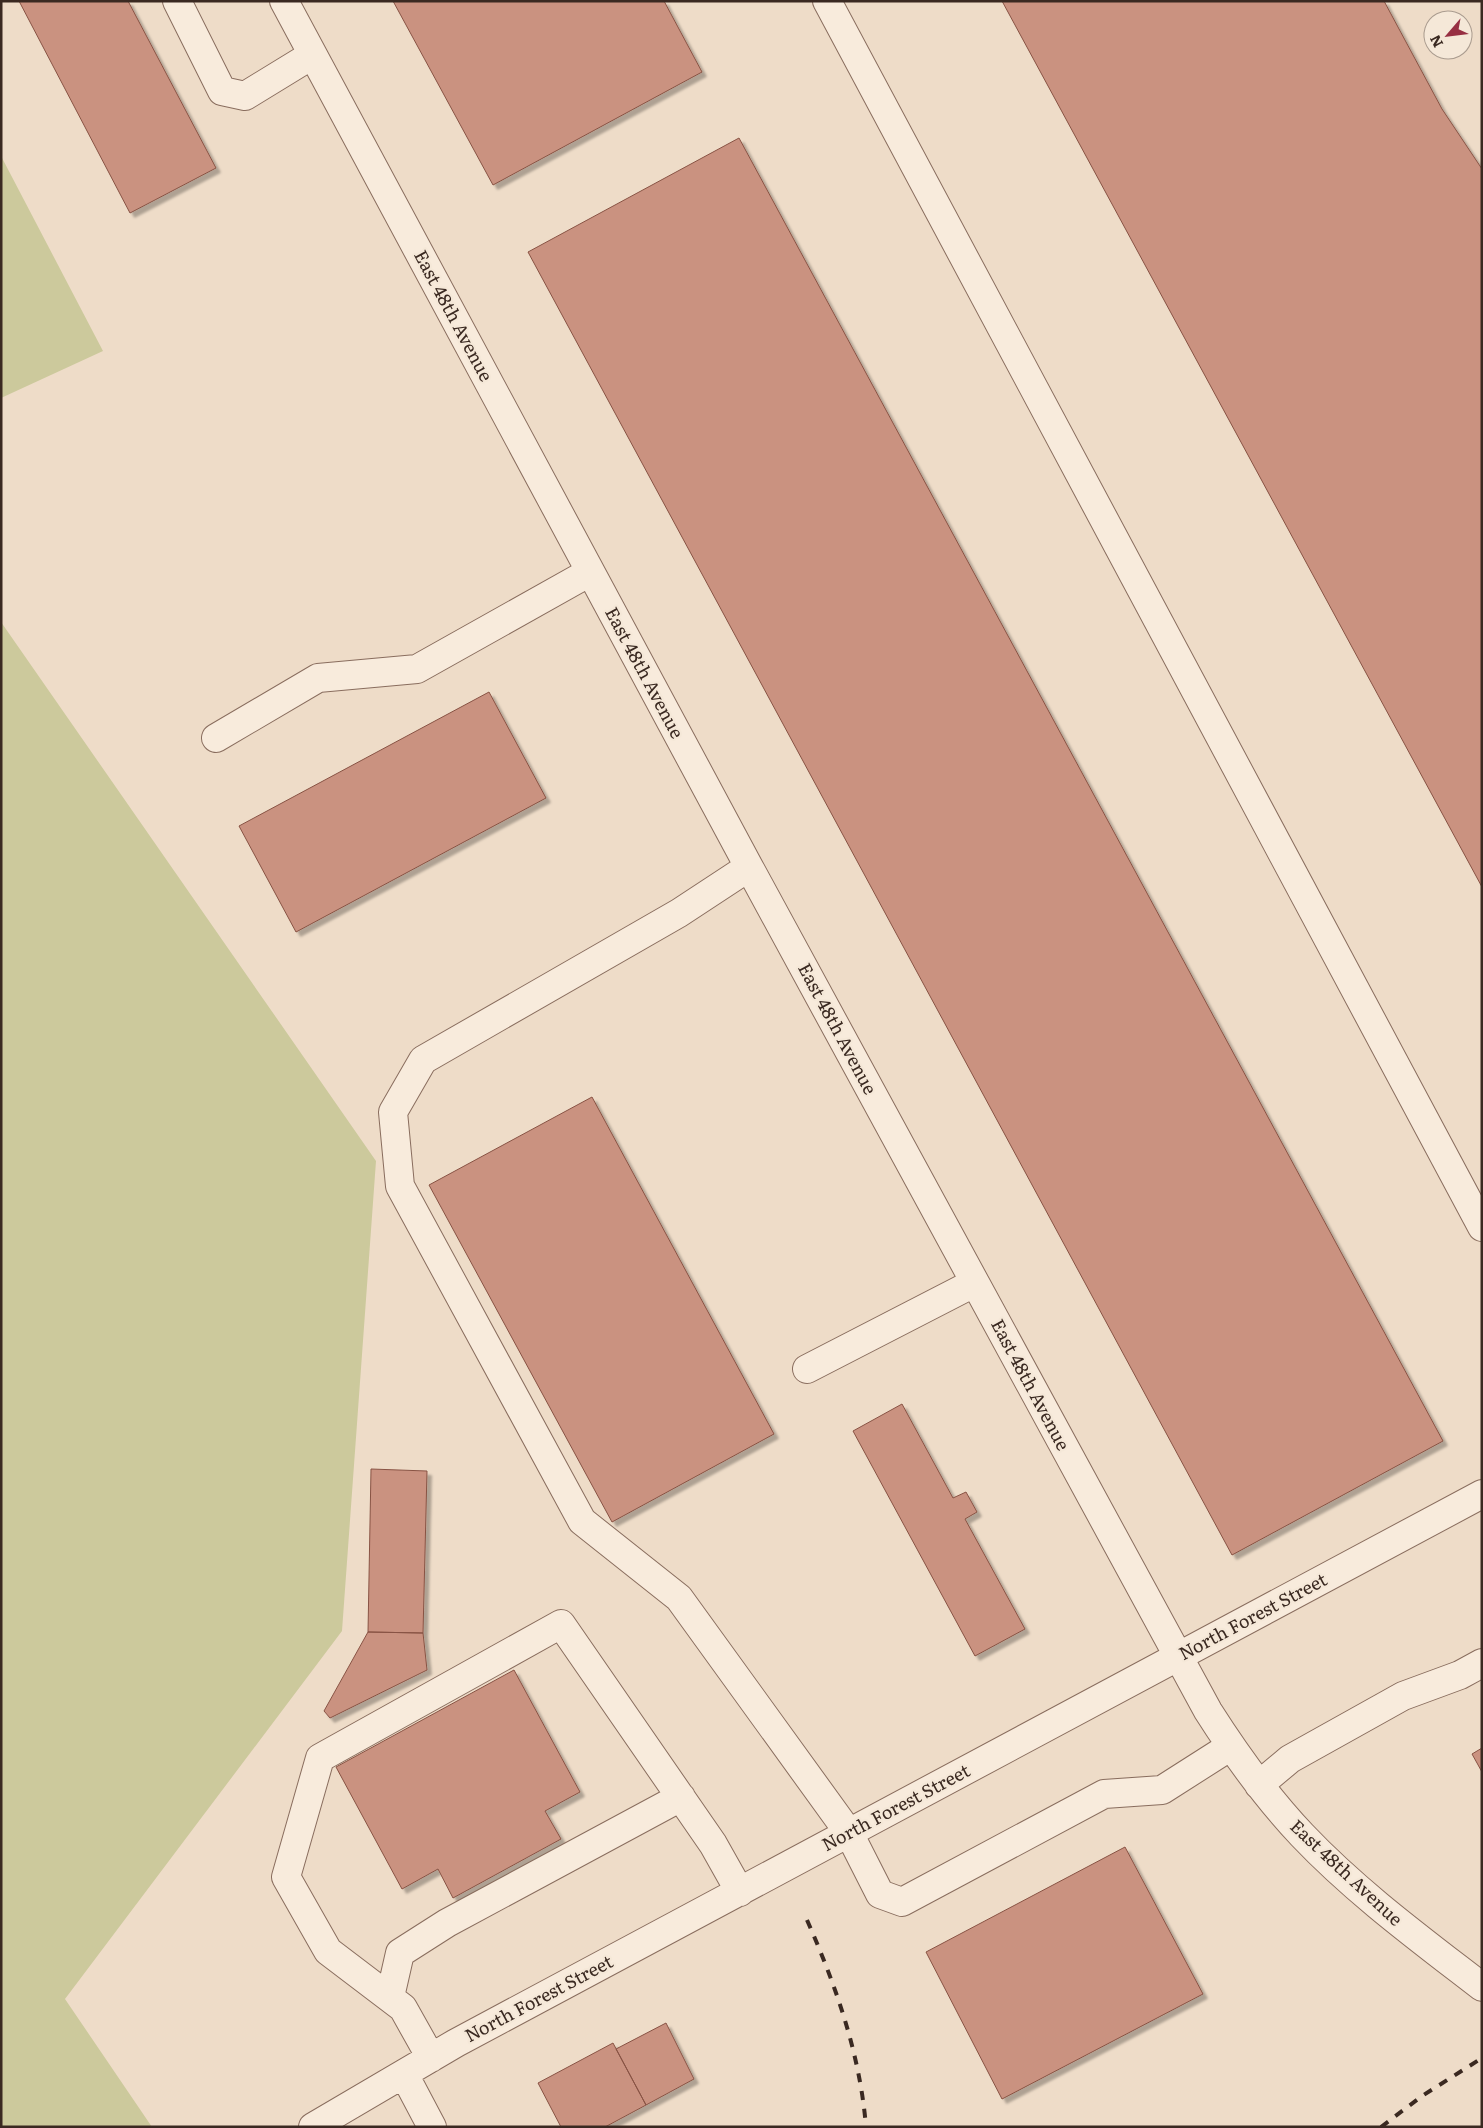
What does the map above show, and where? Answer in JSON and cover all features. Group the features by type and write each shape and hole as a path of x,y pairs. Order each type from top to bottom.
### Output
{"street":[{"path":"177,1 222,91 245,96 312,55"},
{"name":"East 48th Avenue","path":"284,1 749,867 1177,1657 1231,1746 1259,1785 1302,1836 1392,1917 1482,1987"},
{"path":"827,1 1482,1228"},
{"path":"216,738 318,678 417,669 590,572"},
{"path":"749,867 679,913 423,1060 393,1112 400,1186 582,1521 679,1598 849,1833 880,1894 902,1902 1104,1794 1162,1790 1231,1746"},
{"path":"807,1369 974,1283"},
{"name":"North Forest Street","path":"313,2127 431,2058 1482,1494"},
{"path":"431,2058 403,2008 328,1951 286,1877 320,1758 561,1624 713,1844 740,1892"},
{"path":"1259,1785 1290,1759 1395,1701 1460,1675 1482,1663"},
{"path":"390,1997 400,1954 447,1923 681,1797"},
{"path":"404,2074 432,2127"}],"shaded area":[{"path":"1,156 103,351 1,398"},
{"path":"1,622 376,1161 342,1631 65,1999 152,2127 1,2127"}],"building":[{"path":"19,1 128,1 216,168 130,213"},
{"path":"393,1 664,1 702,72 493,185"},
{"path":"1002,1 1384,1 1442,109 1482,169 1482,887"},
{"path":"739,138 1443,1441 1232,1555 528,252"},
{"path":"489,692 546,798 296,932 239,826"},
{"path":"592,1097 774,1434 612,1522 429,1185"},
{"path":"902,1404 953,1498 966,1492 977,1512 965,1519 1025,1629 975,1656 853,1431"},
{"path":"371,1469 427,1471 423,1633 368,1632"},
{"path":"368,1632 423,1633 427,1670 330,1718 324,1711"},
{"path":"514,1670 580,1792 545,1811 561,1839 453,1898 438,1869 402,1889 336,1767"},
{"path":"1482,1748 1482,1772 1472,1754"},
{"path":"1125,1847 1203,1994 1002,2099 926,1952"},
{"path":"666,2023 694,2079 646,2105 616,2049"},
{"path":"613,2043 646,2105 605,2127 561,2127 538,2083"}],"railway":[{"path":"807,1920 828,1970 845,2021 858,2073 866,2127"},
{"path":"1381,2127 1422,2096 1482,2058"}]}
